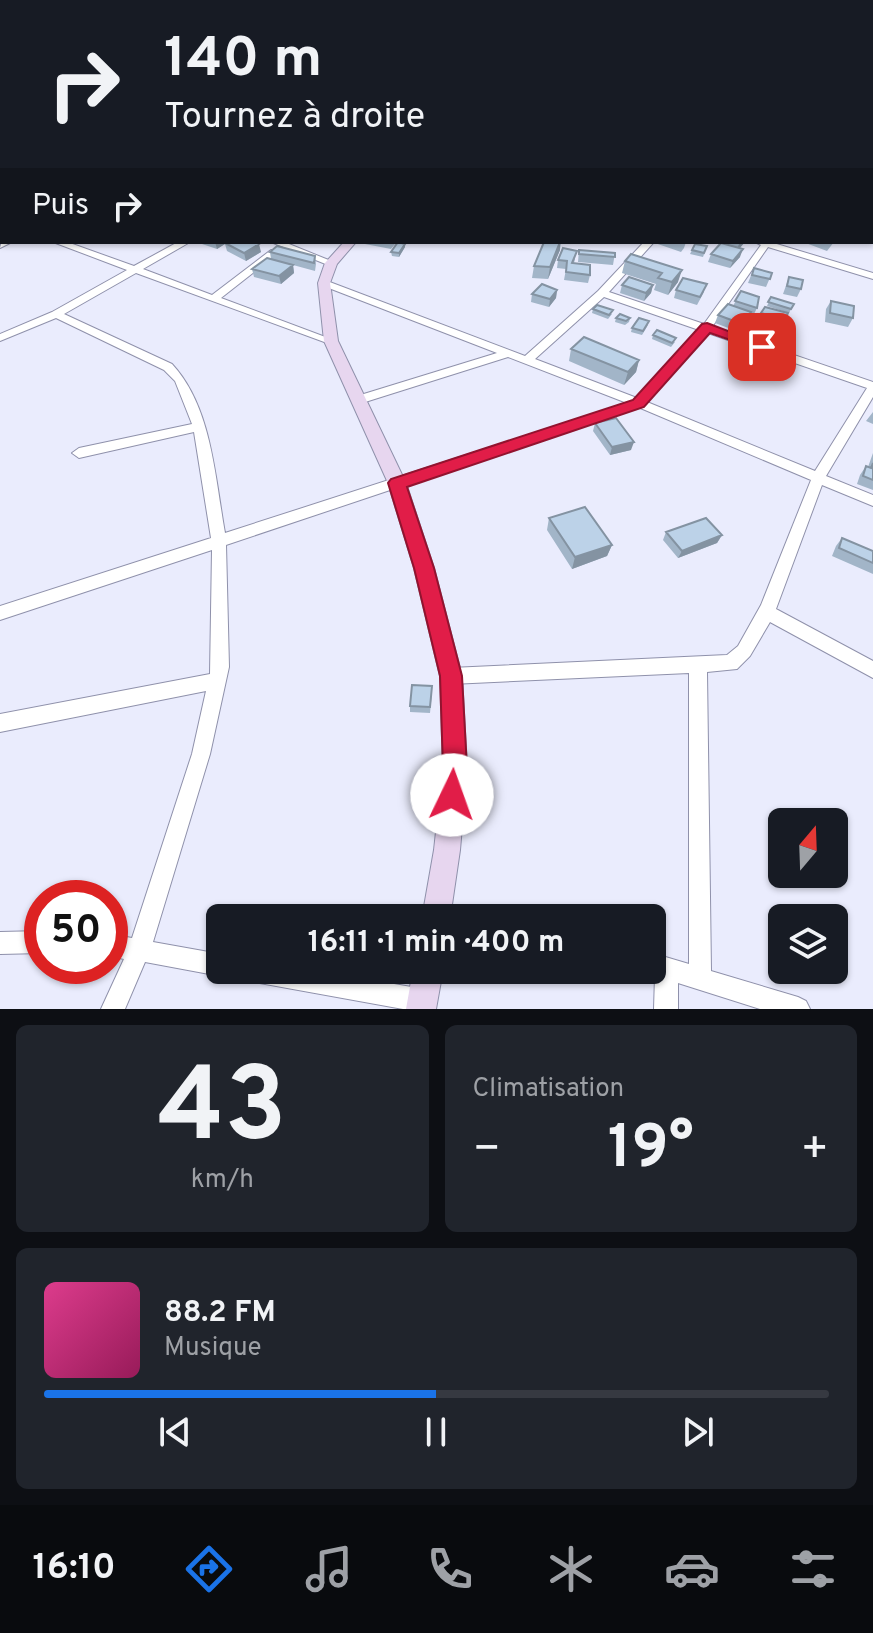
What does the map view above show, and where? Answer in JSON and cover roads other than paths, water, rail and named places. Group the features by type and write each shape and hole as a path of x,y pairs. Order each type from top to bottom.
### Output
{"main road":[{"path":"349,244 328,273 331,341 397,483 424,568 451,676 455,768 438,904"},
{"path":"422,1005 426,984"}],"street":[{"path":"64,244 331,341"},
{"path":"82,250 94,244"},
{"path":"0,338 56,314 182,244"},
{"path":"527,360 602,293 647,244"},
{"path":"0,613 639,403 707,327 762,244"},
{"path":"766,244 873,276"},
{"path":"213,299 275,247 509,353 639,403 873,501"},
{"path":"451,676 731,663 744,656 818,478 873,386 602,293"},
{"path":"56,314 168,367 180,380 199,427 219,542 220,667 201,754 139,950 113,1009"},
{"path":"358,400 509,353"},
{"path":"79,453 199,427"},
{"path":"765,611 873,670"},
{"path":"698,665 700,978"},
{"path":"0,723 217,681"},
{"path":"0,943 24,942"},
{"path":"128,948 206,962"},
{"path":"666,968 798,1009"},
{"path":"318,984 422,1005"},
{"path":"663,984 666,1009"}]}
